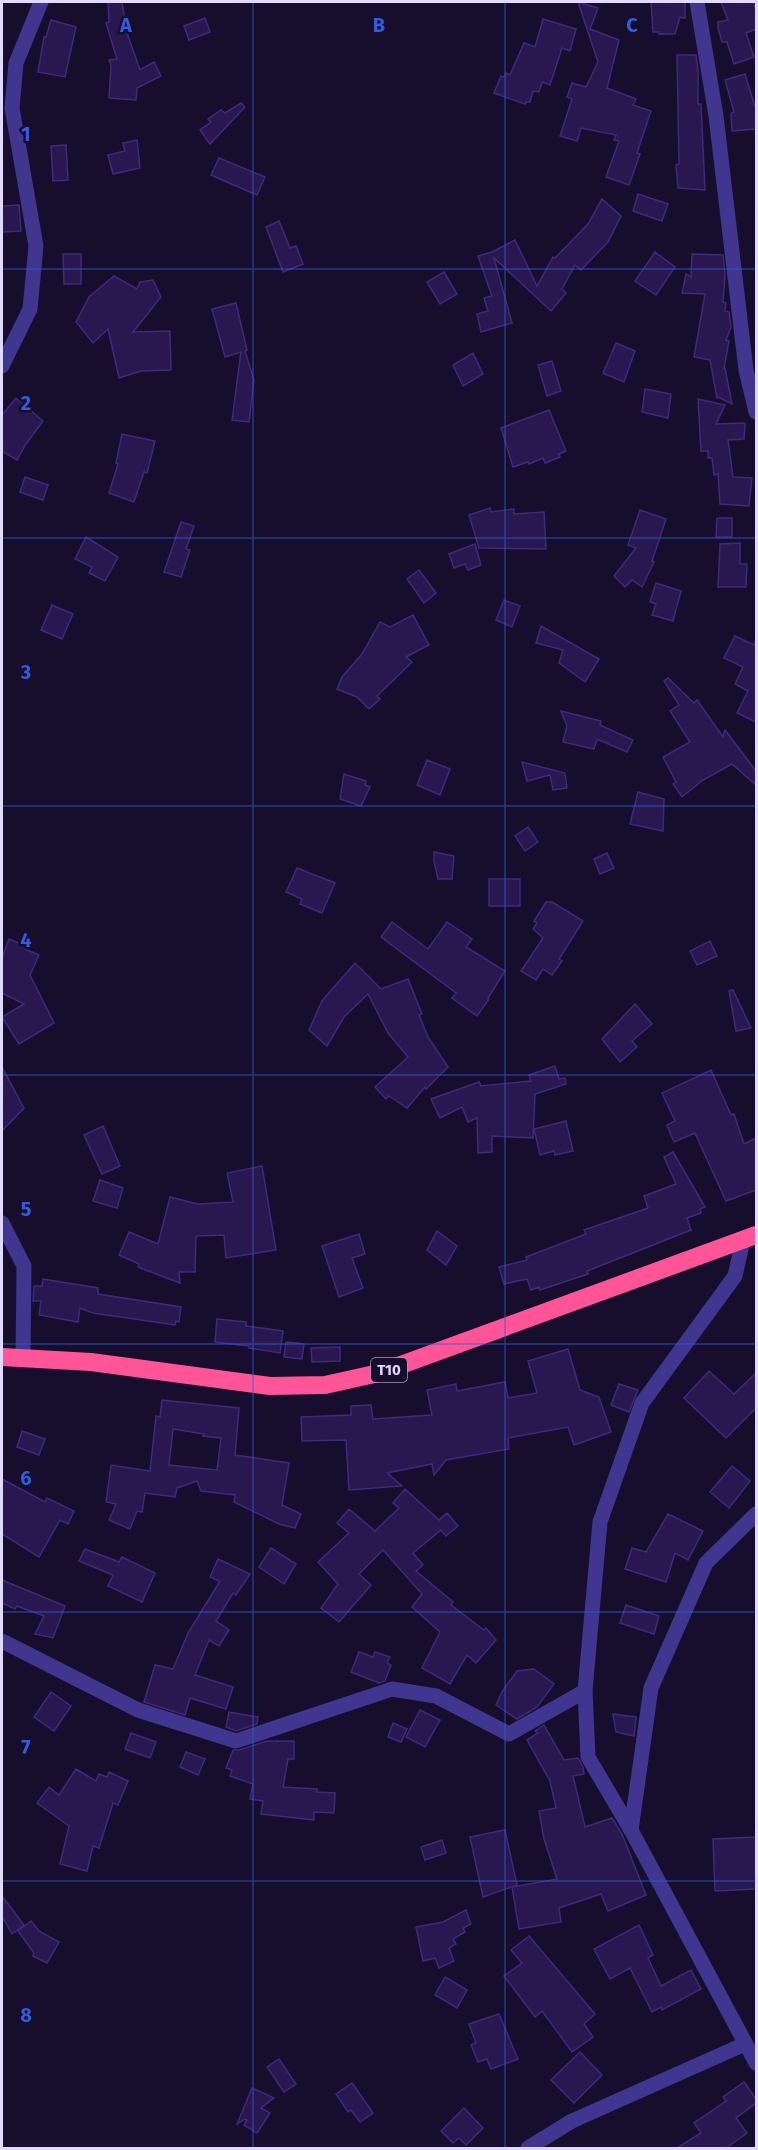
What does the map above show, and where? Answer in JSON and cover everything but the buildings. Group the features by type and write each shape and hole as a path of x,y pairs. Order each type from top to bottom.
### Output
{"highway":[{"name":"T10","path":"2,1357 122,1366 270,1386 325,1384 379,1373 750,1237"}],"street":[{"path":"2,366 30,309 36,246 12,108 16,63 41,2"},
{"path":"697,2 716,116 746,370 756,412"},
{"path":"2,1223 24,1266 23,1358"},
{"path":"750,1237 735,1275 642,1403 600,1522 585,1691 588,1757 631,1830 756,2063"},
{"path":"631,1830 651,1688 706,1563 756,1514"},
{"path":"2,1641 138,1710 236,1741 392,1689 436,1696 509,1734 585,1691"},
{"path":"528,2148 572,2121 745,2044"}]}
